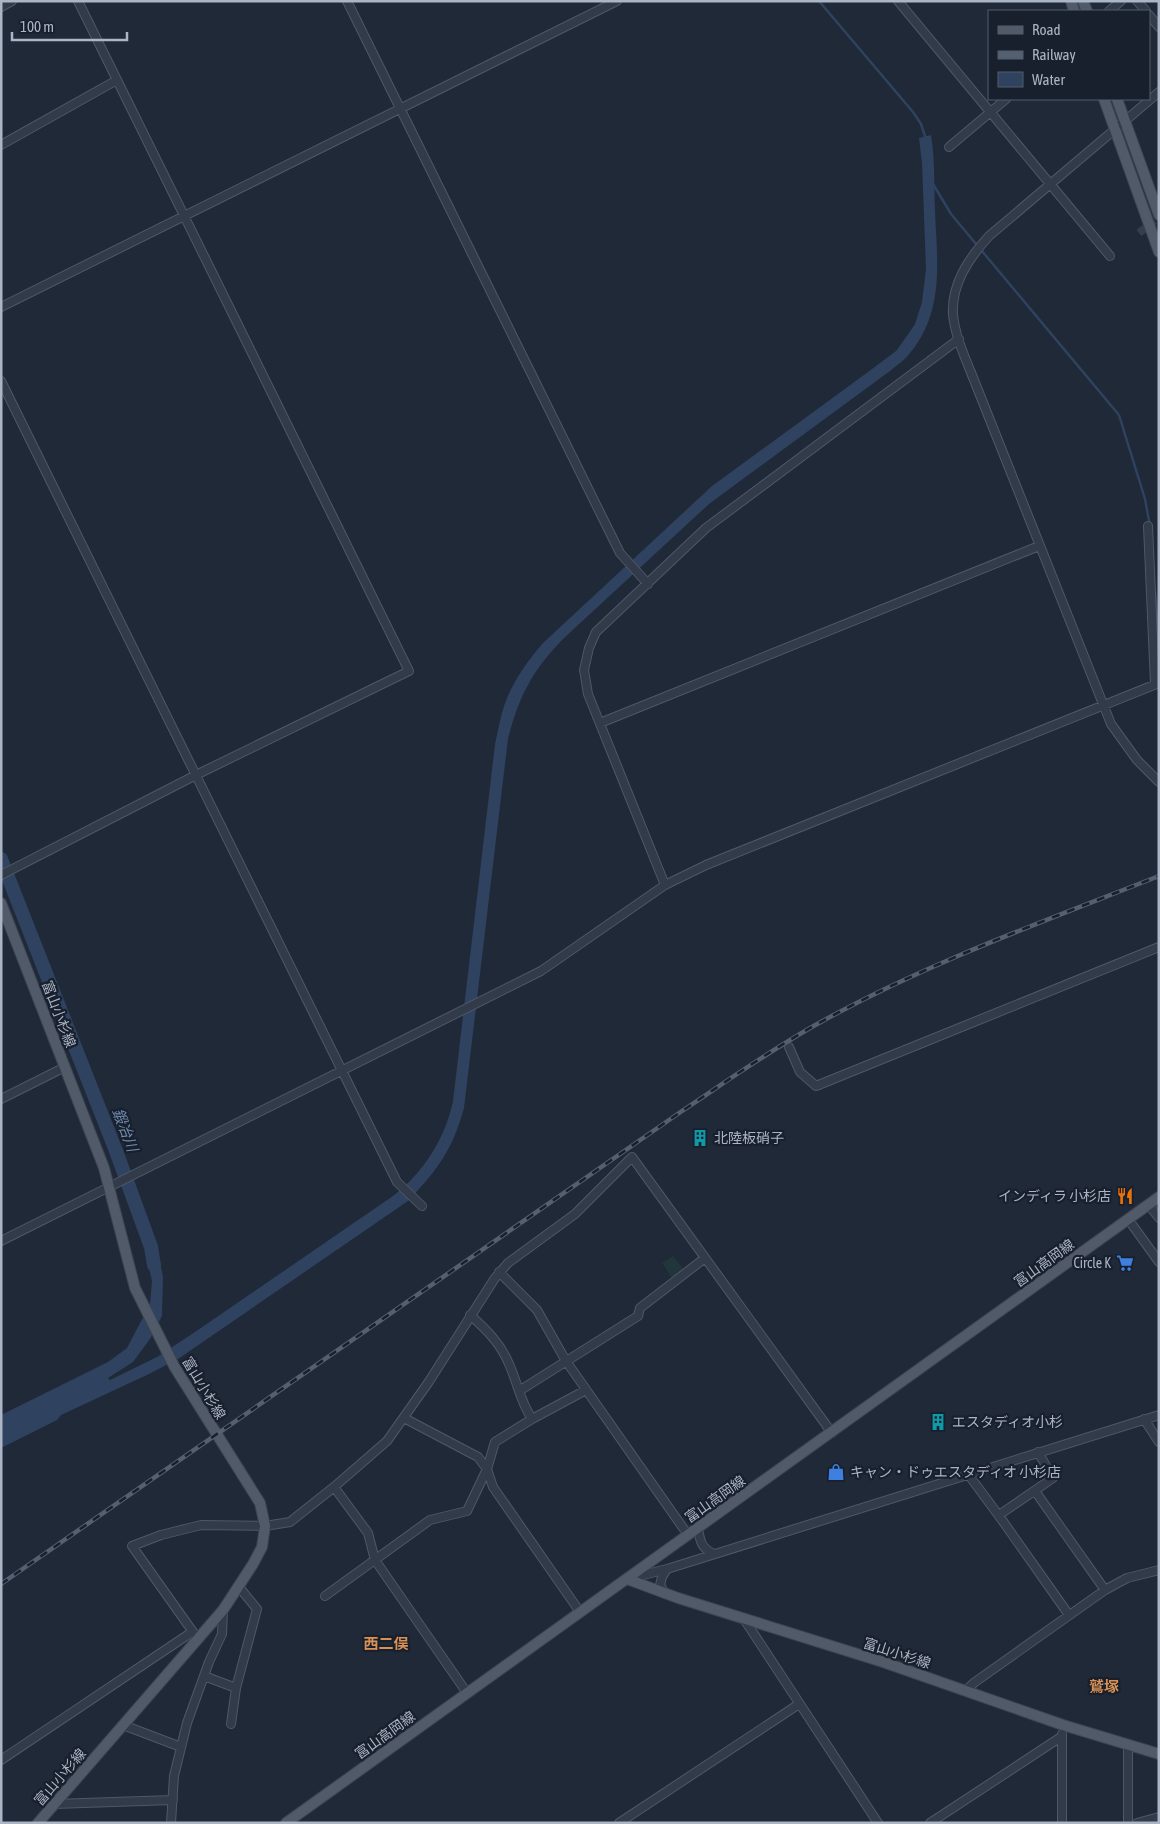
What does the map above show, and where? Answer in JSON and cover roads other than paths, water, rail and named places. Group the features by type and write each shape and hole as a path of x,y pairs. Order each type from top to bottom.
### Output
{"main road":[{"path":"1104,100 1159,252"},
{"path":"1117,100 1159,215"},
{"name":"富山小杉線","path":"1,903 104,1168 114,1185 130,1273 144,1309 174,1366 260,1503 265,1526 262,1547 224,1610 195,1635 123,1725 38,1823"},
{"name":"富山高岡線","path":"292,1821 467,1693 1159,1197"},
{"name":"富山小杉線","path":"626,1579 665,1594 883,1662 1063,1725 1159,1754"}],"street":[{"path":"1,7 12,1"},
{"path":"1,875 196,775 409,671 78,1"},
{"path":"347,1 620,553 648,584"},
{"path":"898,1 1110,256"},
{"path":"1110,10 1121,1"},
{"path":"1,307 401,110 615,2"},
{"path":"1150,16 1159,27"},
{"path":"1,146 117,80"},
{"path":"949,147 1005,100"},
{"path":"1149,100 1050,183 989,236 974,252 963,270 955,295 953,314 958,339 1111,724 1137,760 1159,782"},
{"path":"665,884 588,694 584,670 589,648 596,632 706,528 958,339"},
{"path":"1,381 400,1185 422,1206"},
{"path":"1,1241 541,972 665,884 706,865 1157,683 1155,609 1148,526"},
{"path":"600,723 1040,546"},
{"path":"789,1048 800,1072 816,1086 1159,947"},
{"path":"1,1098 64,1067"},
{"path":"1,1760 195,1635 132,1546 161,1535 201,1525 265,1526 290,1522 334,1487 386,1441 404,1418 499,1272 508,1263 575,1214 632,1157 832,1433"},
{"path":"1148,1204 1159,1218"},
{"path":"1128,1219 1159,1262"},
{"path":"519,1391 638,1316 640,1308 705,1258"},
{"path":"499,1272 537,1310 566,1361 688,1535"},
{"path":"470,1315 489,1331 509,1362 523,1405 532,1419"},
{"path":"324,1596 430,1520 467,1511 487,1469 495,1442 532,1419 586,1390"},
{"path":"626,1579 667,1569 1159,1415"},
{"path":"404,1418 478,1457 487,1469 493,1488 580,1612"},
{"path":"1144,1419 1159,1442"},
{"path":"999,1515 1053,1478 1038,1452"},
{"path":"968,1474 1069,1615"},
{"path":"334,1487 368,1533 375,1560 467,1693"},
{"path":"1035,1491 1106,1590"},
{"path":"698,1528 700,1542 706,1550 714,1554"},
{"path":"665,1594 660,1585 667,1569"},
{"path":"965,1691 1106,1590 1126,1578 1159,1570"},
{"path":"231,1724 236,1688 258,1609 239,1587"},
{"path":"171,1823 174,1776 181,1747 187,1723 204,1676 222,1634 224,1610"},
{"path":"744,1619 878,1823"},
{"path":"204,1676 236,1688"},
{"path":"619,1823 799,1704"},
{"path":"123,1725 181,1747"},
{"path":"1062,1823 1061,1737 1063,1725"},
{"path":"930,1823 1061,1737"},
{"path":"1128,1745 1128,1823"},
{"path":"54,1804 172,1800"},
{"path":"1137,1823 1159,1817"}],"water":[{"path":"931,135 934,163 937,248 936,285 934,303 929,320 921,337 910,353 890,371 709,504 563,639 535,673 522,697 508,739 464,1108 449,1148 436,1169 408,1201 178,1359 61,1415 57,1420 1,1448 1,1415 108,1362 127,1348 150,1304 152,1281 145,1250 157,1246 163,1277 162,1316 150,1339 133,1362 108,1378 110,1380 157,1357 195,1332 393,1196 423,1166 444,1129 453,1101 495,744 507,697 526,665 543,643 712,486 896,351 915,324 922,302 926,269 922,163 919,138"}],"waterway":[{"path":"819,1 913,112 921,124 926,139"},
{"path":"933,184 951,214 1119,415 1145,499 1150,526"},
{"path":"1155,591 1159,640"},
{"name":"鍛冶川","path":"1,859 116,1151 151,1247 154,1265"}],"tunnel":[{"path":"1139,233 1159,217"}],"railway":[{"path":"1,1584 682,1111 784,1044 860,1001 944,962 1159,876"}],"place":[{"name":"北陸板硝子","path":"700,1138"},
{"name":"インディラ 小杉店","path":"1125,1196"},
{"name":"Circle K","path":"1125,1263"},
{"name":"エスタディオ小杉","path":"938,1422"},
{"name":"キャン・ドゥエスタディオ 小杉店","path":"836,1472"}],"district":[{"name":"西二俣","path":"386,1644"},
{"name":"鷲塚","path":"1104,1687"}]}
